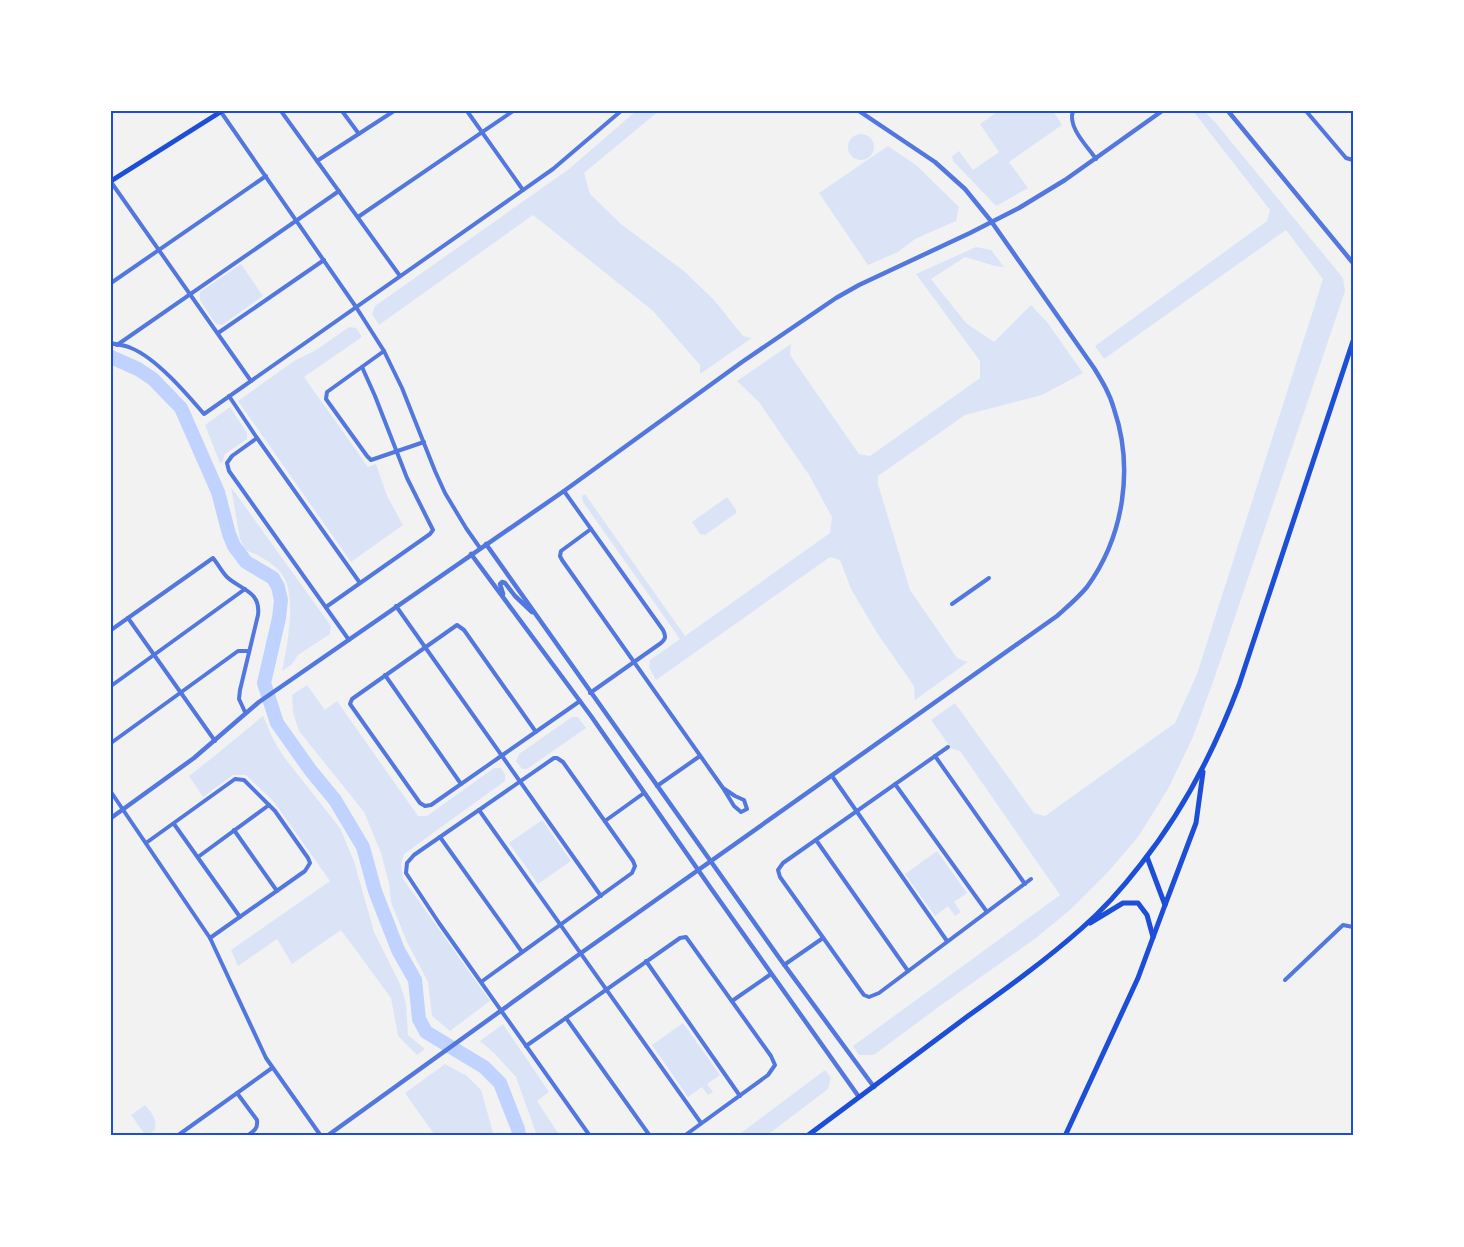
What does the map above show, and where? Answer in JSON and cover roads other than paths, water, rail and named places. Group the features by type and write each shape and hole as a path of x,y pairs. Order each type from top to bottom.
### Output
{"main road":[{"path":"111,181 222,112"},
{"path":"807,1136 1038,964 1084,927 1147,857 1174,818 1221,733 1239,685 1353,341"},
{"path":"1066,1136 1138,978 1196,824 1204,766"},
{"path":"1147,857 1165,905"},
{"path":"1084,927 1123,903 1138,903 1147,915 1153,937"}],"street":[{"path":"281,111 400,276"},
{"path":"342,111 359,134"},
{"path":"317,161 394,111"},
{"path":"466,111 524,190"},
{"path":"358,218 514,111"},
{"path":"111,343 130,348 148,358 188,395 204,414 524,190 578,149 621,111"},
{"path":"327,1136 463,1037 1057,616 1075,600 1100,568 1116,530 1122,502 1124,460 1122,438 1114,408 1106,388 991,221 965,189 935,162 860,111"},
{"path":"1073,111 1071,117 1074,125 1096,159"},
{"path":"111,818 215,741 245,712 564,490 757,351 836,298 859,285 1019,208 1096,159 1162,111"},
{"path":"1228,111 1353,263"},
{"path":"1306,111 1346,158 1353,160"},
{"path":"222,112 356,307 384,351 402,388 448,499 480,548"},
{"path":"111,283 266,176"},
{"path":"111,181 251,380"},
{"path":"117,345 339,191"},
{"path":"218,333 324,260"},
{"path":"384,351 327,392 326,399 370,459 375,459 424,442"},
{"path":"326,607 433,530 396,452 362,367"},
{"path":"229,396 360,583"},
{"path":"257,438 230,458 227,463 228,468 349,640"},
{"path":"564,490 665,633 664,641 590,693"},
{"path":"591,529 561,550 560,556 738,810 744,812 747,809 744,800 723,788"},
{"path":"486,544 784,965 874,1087"},
{"path":"471,554 580,701 859,1097"},
{"path":"111,630 213,558 228,578 255,598 258,609 239,699 245,712"},
{"path":"952,604 989,578"},
{"path":"506,601 501,588 502,582 538,618"},
{"path":"111,686 245,589"},
{"path":"396,606 601,896"},
{"path":"128,618 215,741"},
{"path":"536,732 461,627 457,625 352,699 350,704 422,806 431,805 536,732 580,701"},
{"path":"111,743 238,651 249,651"},
{"path":"385,675 461,784"},
{"path":"948,747 783,863 778,872 823,938 867,997 876,995 1031,879"},
{"path":"657,786 700,756"},
{"path":"934,756 1025,884"},
{"path":"481,982 632,873 635,866 560,759 554,758 440,837 407,863 406,873 481,982 590,1136"},
{"path":"832,776 947,941"},
{"path":"146,843 239,778 244,780 270,805 310,863 305,871 210,938"},
{"path":"896,784 987,912"},
{"path":"111,792 210,938 266,1058 321,1136"},
{"path":"605,821 644,793"},
{"path":"198,857 270,805"},
{"path":"479,810 701,1124"},
{"path":"174,824 240,917"},
{"path":"234,830 276,891"},
{"path":"440,837 522,952"},
{"path":"816,840 908,971"},
{"path":"1285,980 1343,925 1353,926"},
{"path":"526,1046 680,938 686,937 775,1064 768,1075 684,1136"},
{"path":"784,965 823,938"},
{"path":"646,962 740,1096"},
{"path":"732,1001 771,974"},
{"path":"566,1018 650,1136"},
{"path":"177,1136 272,1068"},
{"path":"237,1093 257,1120 256,1130 247,1136"}],"waterway":[{"path":"111,357 138,369 153,379 181,408 218,492 234,546 246,562 273,578 278,587 281,600 279,618 264,683 277,723 311,771 335,800 363,847 375,891 398,950 415,980 419,1019 426,1032 484,1067 500,1083 519,1136"}]}
